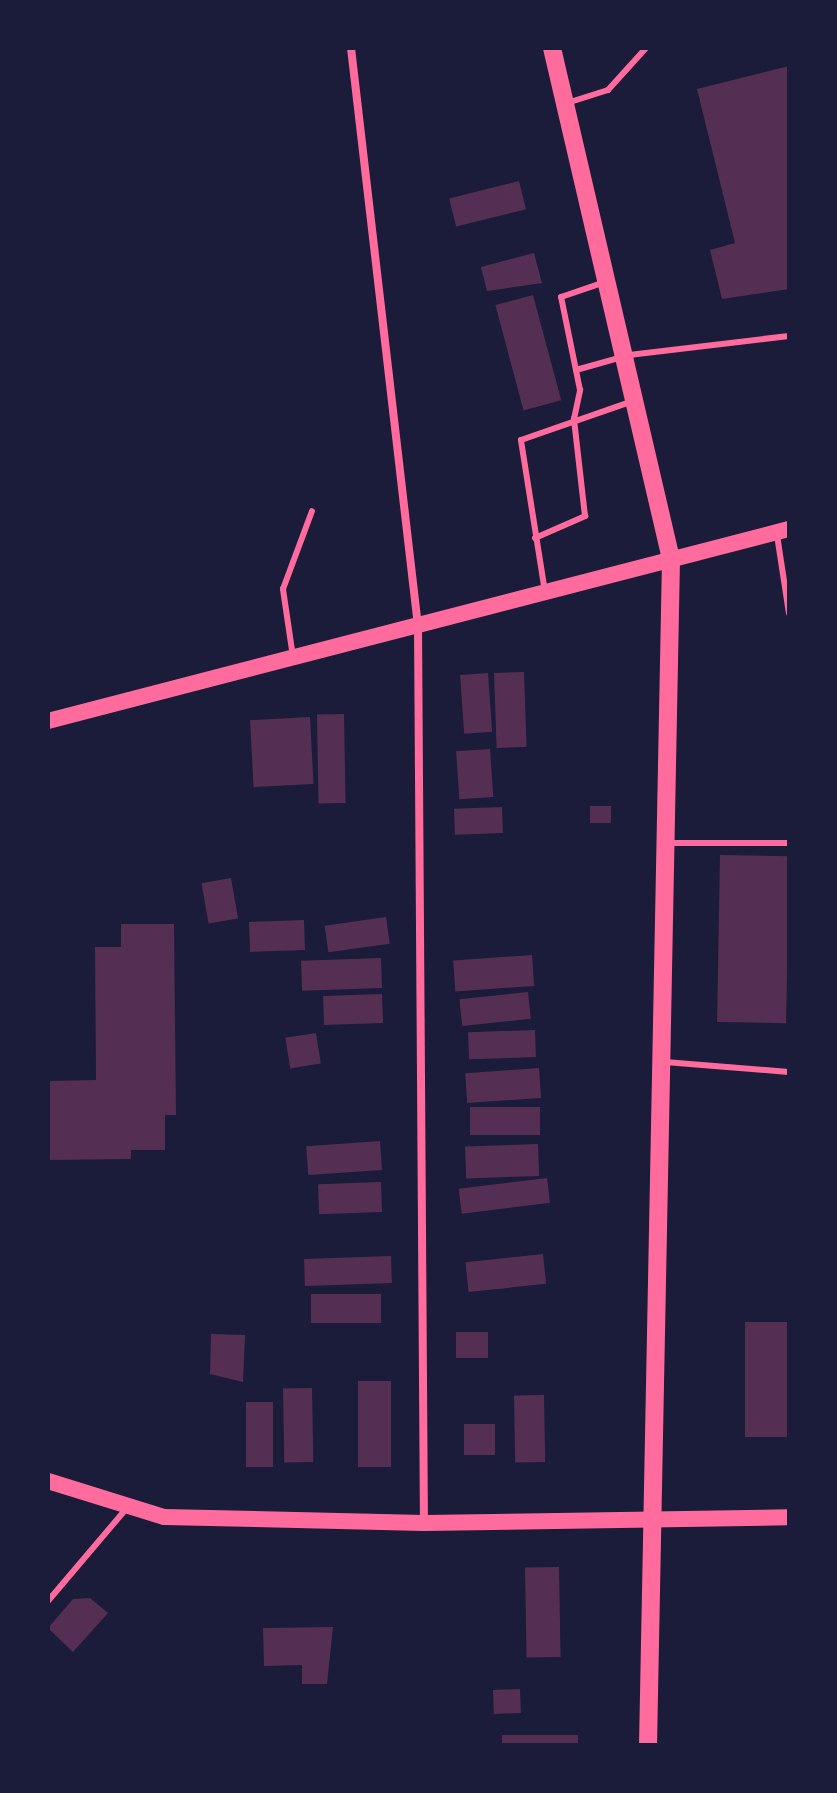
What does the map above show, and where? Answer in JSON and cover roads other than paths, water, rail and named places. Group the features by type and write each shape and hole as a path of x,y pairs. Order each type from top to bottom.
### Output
{"main road":[{"path":"552,48 629,355 671,559 649,1518 648,1745"},
{"path":"48,721 782,530"},
{"path":"48,1481 164,1517 424,1523 789,1517"}],"street":[{"path":"351,48 418,626 424,1523"}],"lane":[{"path":"567,103 608,90 646,48"},
{"path":"535,538 585,516 574,419 576,370 561,297 610,280"},
{"path":"576,370 629,355 789,336"},
{"path":"545,592 521,440 574,419 639,399"},
{"path":"293,658 283,589 312,511"},
{"path":"782,530 789,613"},
{"path":"664,843 789,843"},
{"path":"661,1062 789,1072"},
{"path":"48,1601 127,1508"}]}
